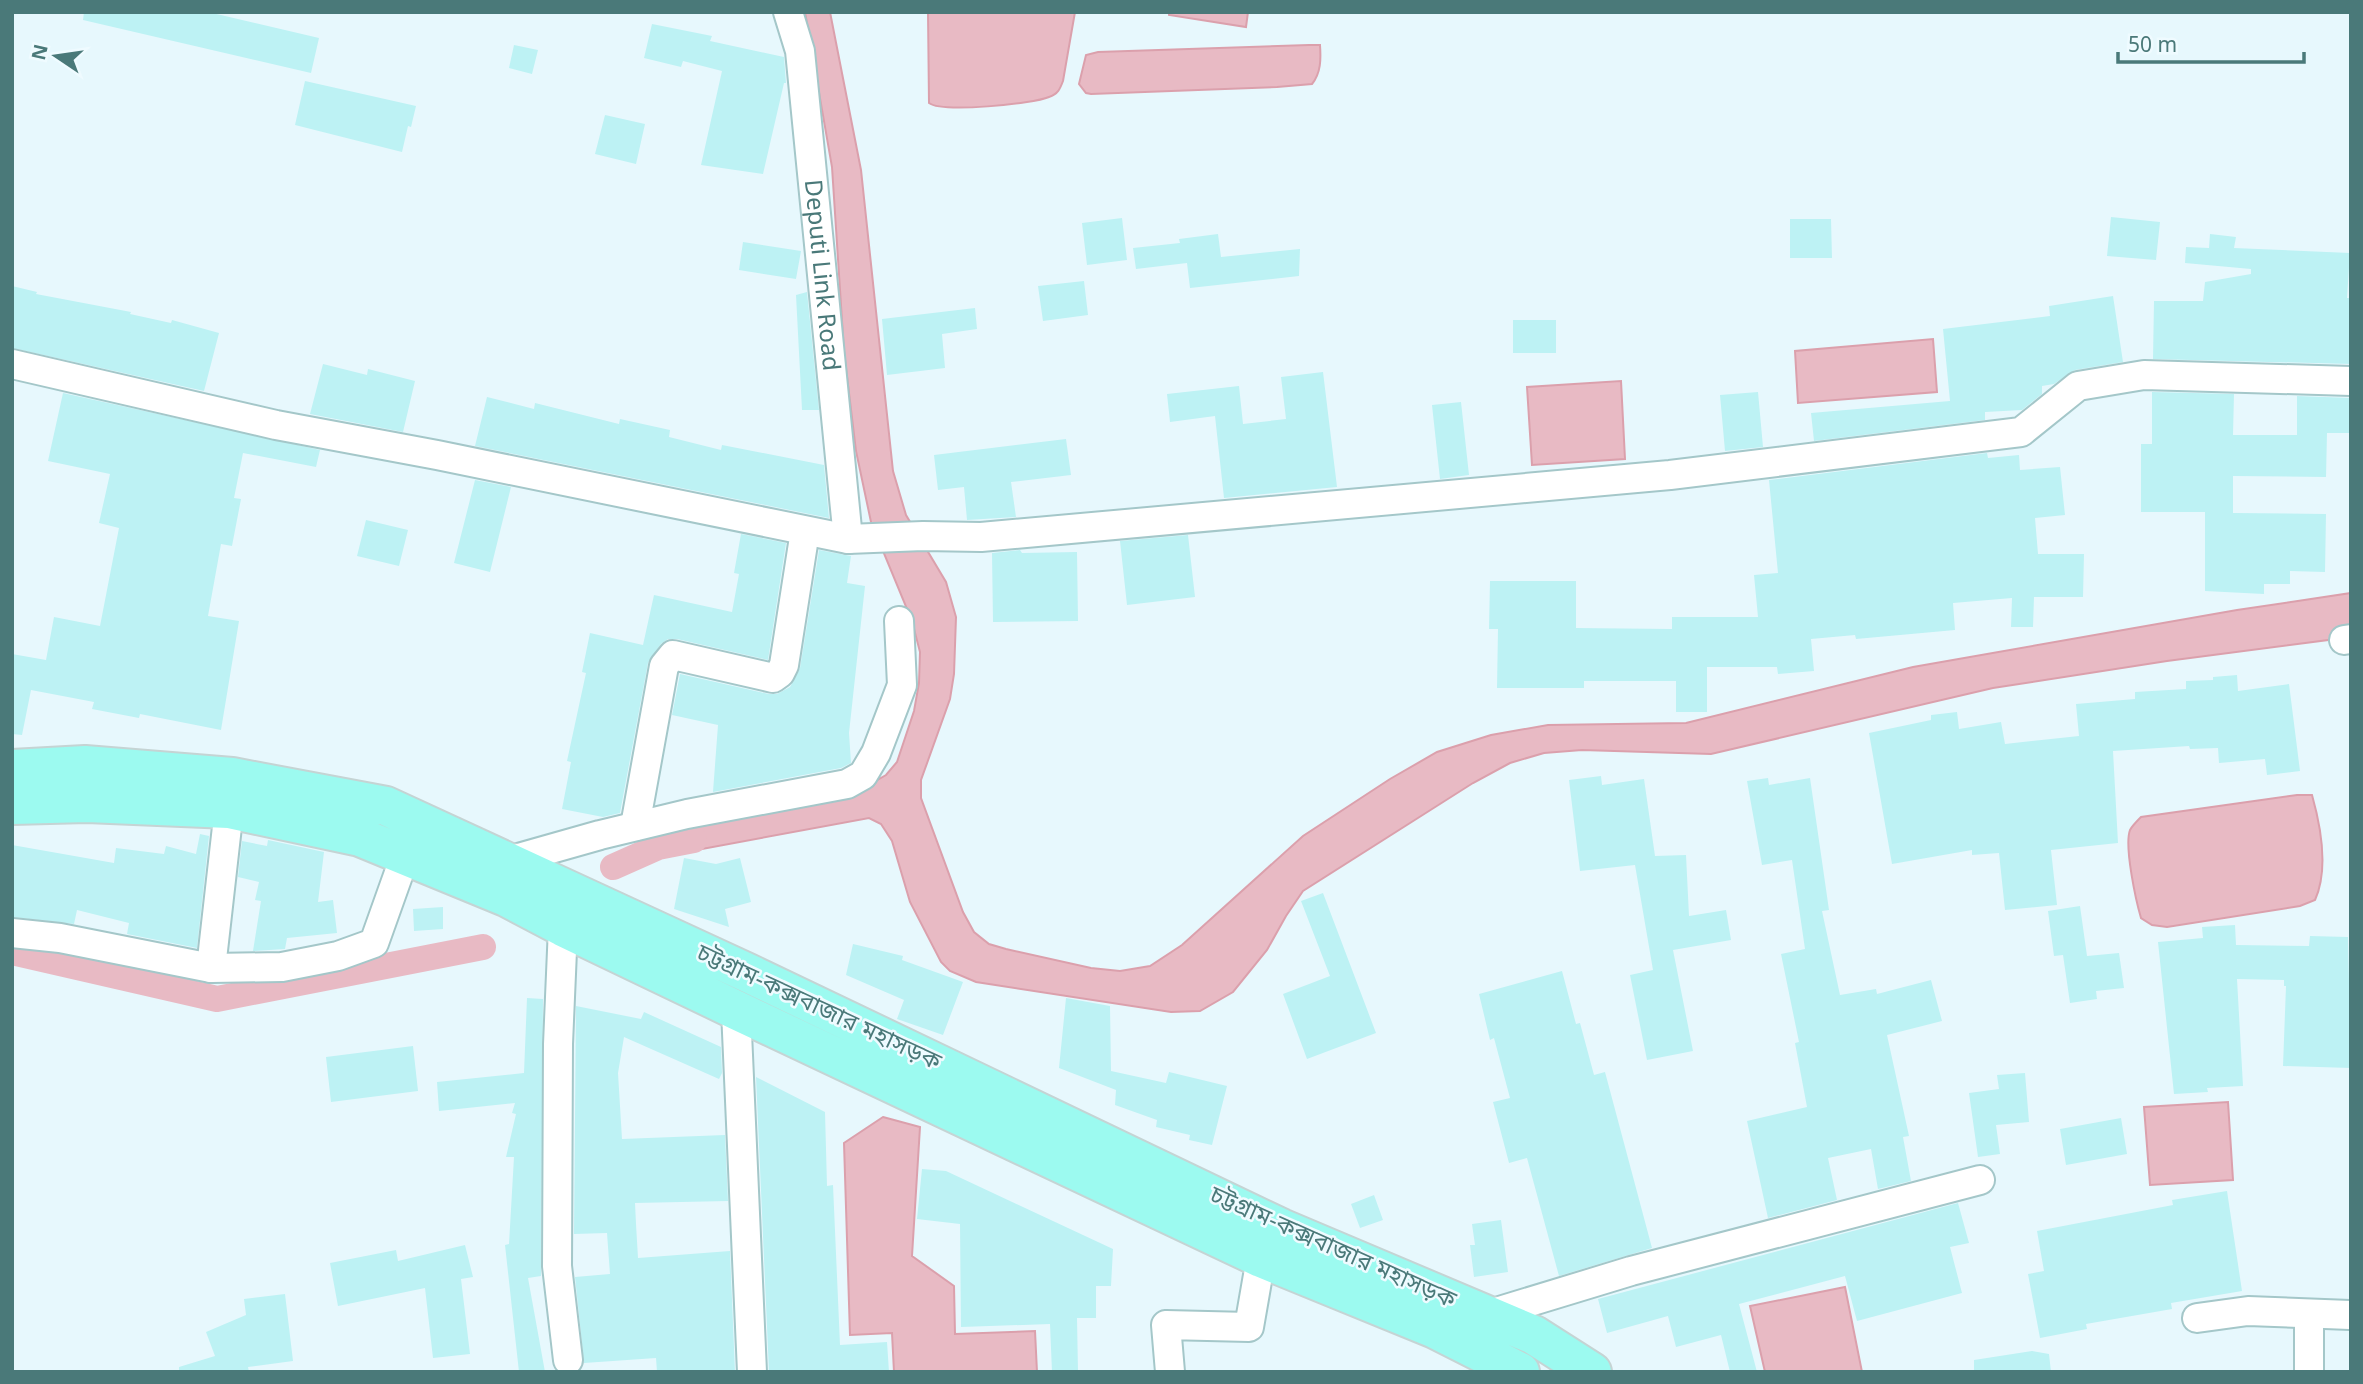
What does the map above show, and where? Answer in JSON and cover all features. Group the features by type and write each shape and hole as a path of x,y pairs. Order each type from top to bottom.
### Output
{"highway":[{"name":"চট্টগ্রাম-কক্সবাজার মহাসড়ক","path":"12,769 85,765 232,777 386,806 508,861 1281,1228 1534,1335 1592,1372"},
{"name":"চট্টগ্রাম-কক্সবাজার মহাসড়ক","path":"12,805 87,803 229,809 360,837 506,897 736,1010 1261,1258 1435,1329 1498,1366"}],"street":[{"name":"Deputi Link Road","path":"788,12 800,51 860,538"},
{"path":"12,364 276,425 437,455 805,531 860,538 981,537 1670,475 2021,432 2078,386 2144,375 2351,381"},
{"path":"635,826 664,666 673,655 773,678 780,673 784,665 805,531"},
{"path":"508,861 687,814 847,784 863,775 876,752 902,685 899,621"},
{"path":"211,968 229,809"},
{"path":"12,933 60,937 211,968 282,967 338,956 374,943 405,856"},
{"path":"563,927 558,1044 557,1266 568,1360"},
{"path":"736,1010 752,1372"},
{"path":"1435,1329 1631,1271 1980,1181"},
{"path":"1170,1372 1166,1325 1249,1327 1261,1258"},
{"path":"2197,1318 2248,1311 2350,1315"},
{"path":"2309,1315 2309,1372"}],"shaded area":[{"path":"805,12 830,12 861,170 893,471 906,515 946,582 956,617 954,674 950,699 921,780 921,798 963,912 974,932 989,944 1091,968 1120,971 1150,966 1182,945 1303,836 1437,752 1491,735 1548,725 1686,723 1913,667 2237,610 2351,593 2351,637 2167,661 1993,688 1711,754 1582,750 1544,753 1510,763 1473,783 1303,891 1267,950 1233,992 1200,1011 1171,1012 976,982 950,971 941,962 910,902 892,841 881,824 869,818 675,854 666,854 658,847 660,836 667,830 872,783 886,775 897,762 914,711 919,683 920,652 912,621 871,522 856,451 844,351 832,167"},
{"path":"928,12 1075,12 1060,89 1040,100 1007,105 951,107 929,103"},
{"path":"1169,12 1248,12 1246,27 1169,15"},
{"path":"1320,45 1319,71 1312,84 1091,94 1086,93 1079,84 1086,55 1098,52"},
{"path":"1933,339 1937,392 1798,403 1795,351"},
{"path":"1621,381 1625,459 1532,465 1527,387"},
{"path":"2312,795 2321,834 2322,875 2315,900 2300,906 2167,927 2152,925 2141,918 2128,848 2130,830 2141,817"},
{"path":"2228,1102 2233,1180 2150,1185 2144,1107"},
{"path":"883,1117 920,1127 912,1256 954,1286 955,1334 1035,1331 1037,1372 894,1372 892,1333 850,1335 844,1143"},
{"path":"1845,1287 1862,1372 1765,1372 1750,1306"}],"building":[{"path":"84,12 208,12 319,38 311,73 83,20"},
{"path":"652,24 712,36 710,41 784,57 786,83 763,174 701,165 722,71 683,61 681,67 644,58"},
{"path":"514,45 538,50 532,74 509,68"},
{"path":"305,81 416,106 402,152 295,125"},
{"path":"605,115 645,124 636,164 595,154"},
{"path":"2111,217 2160,222 2156,260 2107,256"},
{"path":"1122,218 1127,260 1087,265 1082,223"},
{"path":"1790,219 1831,219 1832,258 1790,258"},
{"path":"1218,234 1221,257 1300,249 1299,276 1190,288 1187,263 1136,269 1133,248 1180,243 1179,239"},
{"path":"2210,234 2236,237 2234,248 2350,253 2347,298 2351,298 2351,364 2153,359 2154,301 2203,301 2205,282 2251,274 2251,269 2185,263 2186,247 2209,248"},
{"path":"743,242 801,251 796,279 739,270"},
{"path":"1084,281 1088,315 1043,321 1038,286"},
{"path":"12,286 37,292 36,294 131,312 130,314 171,323 172,320 219,333 204,391 12,348"},
{"path":"807,292 819,410 802,410 796,295"},
{"path":"2113,296 2123,362 2075,370 2054,384 2042,386 2042,394 2022,410 1985,412 1985,420 1814,441 1811,413 1950,401 1943,329 2050,316 2049,306"},
{"path":"975,308 977,329 942,334 945,368 887,375 882,319"},
{"path":"1513,320 1556,320 1556,353 1513,353"},
{"path":"323,364 367,375 368,369 415,381 403,432 310,414"},
{"path":"1323,372 1337,487 1224,498 1215,416 1170,422 1167,394 1239,386 1243,424 1286,419 1281,377"},
{"path":"1758,392 1763,447 1725,451 1720,395"},
{"path":"2152,392 2234,394 2233,435 2297,435 2297,396 2351,398 2351,433 2327,433 2326,477 2233,476 2233,513 2326,514 2325,572 2290,571 2290,584 2264,584 2264,594 2205,591 2205,512 2141,512 2141,444 2152,444"},
{"path":"63,393 320,450 316,467 243,453 234,498 241,499 232,546 221,544 208,616 239,621 221,730 140,714 139,718 92,709 94,702 31,690 22,735 12,734 12,654 46,660 54,617 100,626 119,528 99,523 110,474 48,461"},
{"path":"487,397 534,409 535,403 619,424 620,419 670,430 669,437 721,450 722,445 824,465 829,518 475,446"},
{"path":"1461,402 1469,475 1440,479 1432,405"},
{"path":"1066,439 1071,475 1011,482 1016,517 967,520 964,487 938,490 934,455"},
{"path":"1987,453 1988,458 2019,455 2020,470 2060,467 2065,515 2035,518 2038,554 2084,554 2083,597 2034,597 2033,627 2011,627 2012,598 1953,603 1955,630 1856,639 1855,635 1811,639 1814,671 1778,674 1777,667 1707,667 1707,712 1676,712 1676,681 1584,681 1584,688 1497,688 1498,629 1489,629 1490,581 1576,581 1576,628 1672,629 1672,617 1758,617 1754,575 1778,573 1769,480"},
{"path":"475,480 511,487 490,572 454,563"},
{"path":"366,520 408,530 399,566 357,556"},
{"path":"741,534 786,543 768,660 677,639 668,639 661,644 648,663 620,813 603,817 562,809 571,762 567,761 586,673 582,672 590,633 643,645 654,595 732,612 739,574 734,573"},
{"path":"1188,535 1195,597 1127,605 1120,541"},
{"path":"819,550 851,556 847,583 865,586 849,733 851,763 841,768 713,792 718,725 672,715 680,674 769,694 777,694 790,687 800,668"},
{"path":"1020,550 1022,553 1077,552 1078,621 993,622 992,553"},
{"path":"2237,675 2238,691 2289,684 2300,771 2267,775 2265,759 2219,763 2218,748 2190,749 2189,746 2113,751 2118,843 2051,850 2057,905 2005,910 1999,853 1972,855 1972,850 1892,864 1869,733 1931,720 1931,715 1957,712 1959,729 2001,722 2005,744 2079,736 2076,704 2135,699 2135,692 2186,689 2186,681 2213,680 2213,677"},
{"path":"1601,776 1602,785 1644,779 1655,856 1686,855 1689,916 1726,910 1731,940 1673,950 1693,1051 1647,1060 1630,975 1653,970 1635,865 1580,871 1569,780"},
{"path":"1768,778 1769,785 1810,778 1829,910 1822,911 1840,995 1876,989 1877,994 1931,980 1942,1021 1887,1035 1909,1136 1903,1137 1911,1181 1878,1189 1871,1149 1828,1158 1837,1200 1768,1218 1747,1121 1807,1107 1795,1043 1799,1042 1781,954 1805,949 1792,860 1762,865 1747,781"},
{"path":"200,834 209,836 197,948 127,934 129,923 77,910 74,924 12,917 12,845 114,863 116,848 164,854 166,846 196,854"},
{"path":"268,840 324,852 318,902 333,900 337,933 287,938 285,949 253,951 261,901 255,900 259,882 238,877 242,841 267,846"},
{"path":"684,858 716,864 740,858 751,902 725,909 729,927 674,909"},
{"path":"1323,893 1376,1033 1307,1059 1283,994 1330,976 1301,901"},
{"path":"2080,906 2087,956 2119,953 2124,988 2096,991 2097,999 2070,1003 2063,955 2054,956 2048,911"},
{"path":"443,907 443,929 414,931 413,909"},
{"path":"2235,925 2236,945 2309,946 2310,936 2348,937 2351,1068 2283,1066 2284,980 2237,979 2243,1086 2207,1088 2208,1092 2174,1094 2158,942 2203,938 2202,927"},
{"path":"853,944 903,956 902,960 963,982 943,1035 897,1019 904,1000 846,975"},
{"path":"1562,971 1576,1024 1580,1023 1594,1075 1605,1072 1652,1248 1559,1276 1527,1158 1509,1163 1493,1102 1510,1098 1494,1038 1490,1040 1479,994"},
{"path":"527,998 543,999 541,1276 528,1278 545,1372 519,1372 505,1245 509,1244 514,1157 506,1157 516,1114 512,1113 515,1103 439,1111 437,1082 524,1073"},
{"path":"1066,998 1110,1006 1111,1071 1166,1083 1169,1072 1227,1086 1212,1145 1189,1140 1190,1135 1156,1127 1157,1120 1115,1105 1116,1090 1059,1068"},
{"path":"576,1006 641,1019 644,1012 721,1047 722,1073 719,1079 624,1037 618,1073 622,1139 725,1135 728,1201 635,1203 638,1258 730,1251 735,1372 657,1372 656,1358 584,1363 575,1277 610,1274 607,1233 574,1234"},
{"path":"413,1046 418,1091 331,1102 326,1057"},
{"path":"2025,1073 2029,1122 1996,1125 2000,1154 1978,1157 1969,1093 1999,1089 1997,1075"},
{"path":"756,1077 825,1112 827,1186 833,1185 840,1345 887,1342 889,1372 769,1372"},
{"path":"2121,1118 2127,1154 2066,1165 2060,1129"},
{"path":"922,1169 946,1171 1113,1249 1111,1286 1096,1286 1096,1318 1077,1318 1078,1372 1052,1372 1050,1324 961,1327 960,1224 917,1219"},
{"path":"2227,1191 2242,1291 2171,1303 2172,1309 2086,1324 2087,1329 2040,1338 2028,1274 2044,1271 2037,1231 2173,1205 2172,1200"},
{"path":"1374,1195 1383,1220 1360,1228 1351,1204"},
{"path":"1958,1203 1969,1243 1950,1247 1962,1293 1857,1321 1845,1276 1739,1304 1757,1372 1730,1372 1721,1335 1676,1347 1668,1316 1607,1333 1598,1299"},
{"path":"1501,1220 1508,1272 1474,1277 1470,1245 1475,1245 1472,1224"},
{"path":"465,1245 473,1277 461,1279 470,1354 433,1358 425,1288 338,1306 330,1263 396,1250 398,1261"},
{"path":"285,1294 293,1361 248,1367 249,1372 179,1372 179,1367 215,1356 206,1332 246,1315 244,1299"},
{"path":"2032,1351 2049,1354 2051,1372 1974,1372 1974,1360"}],"waterway":[{"path":"613,867 658,847 694,840"},
{"path":"12,952 217,999 483,947"}]}
